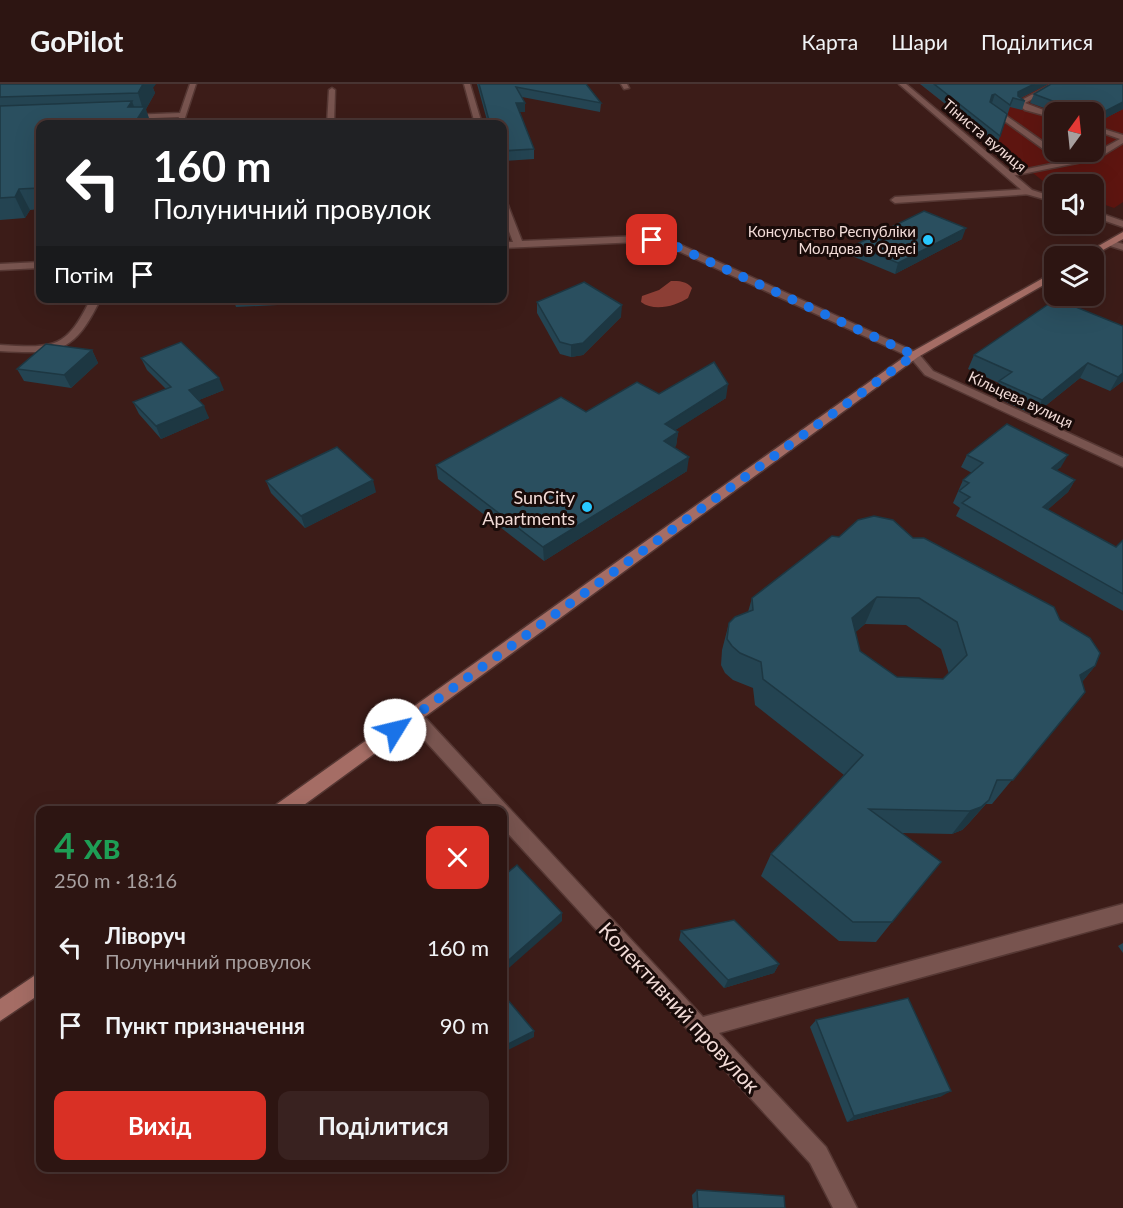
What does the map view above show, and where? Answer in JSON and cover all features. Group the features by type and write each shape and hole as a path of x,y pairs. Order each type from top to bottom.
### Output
{"main road":[{"path":"1104,246 1123,235"},
{"path":"289,806 914,355 1044,281"},
{"path":"0,1011 36,985"}],"street":[{"path":"181,120 193,84"},
{"path":"467,84 478,120"},
{"name":"Тіниста вулиця","path":"902,84 1029,192 1044,197"},
{"path":"1044,113 1020,103 1057,84"},
{"path":"330,120 332,90"},
{"path":"991,107 1068,163"},
{"path":"114,117 183,115"},
{"path":"1104,131 1123,138"},
{"path":"1010,175 1094,157 1123,138"},
{"path":"895,200 1029,192"},
{"path":"507,214 518,244"},
{"path":"1104,218 1123,225"},
{"path":"507,245 639,238 664,241 914,355"},
{"path":"1110,243 1123,247"},
{"path":"0,267 36,265"},
{"path":"0,348 36,350 60,345 75,335 93,303"},
{"name":"Кільцева вулиця","path":"914,355 929,373 1123,463"},
{"path":"414,717 495,806"},
{"name":"Колективний провулок","path":"507,819 818,1155 845,1208"},
{"path":"699,1028 1123,913"}],"shaded area":[{"path":"920,84 1123,84 1123,202 1114,208 1104,204 1104,174 1044,174 1044,182"},
{"path":"671,281 683,282 692,288 688,298 665,307 652,307 641,302 642,296 659,290"}],"building":[{"path":"0,84 143,84 138,93 0,97"},
{"path":"479,84 586,84 601,103 516,87 525,103 516,103 534,149 507,151 507,120 489,120"},
{"path":"934,84 1034,84 1018,92 1018,96 1025,101 1013,98 1010,105 995,94 992,95 990,102 1007,114 1000,136"},
{"path":"1051,84 1123,84 1123,102 1104,112 1104,102 1055,102 1034,94"},
{"path":"132,101 128,107 145,107 137,120 36,120 36,188 19,189 15,197 0,198 0,106"},
{"path":"924,211 966,228 898,263 855,245"},
{"path":"584,282 622,305 583,343 571,345 560,342 537,302"},
{"path":"1046,306 1073,306 1123,326 1123,373 1118,377 1088,363 1042,400 999,381 1012,372 974,355"},
{"path":"181,342 219,378 189,390 204,406 156,426 133,402 171,387 141,358"},
{"path":"46,344 92,350 64,375 17,369"},
{"path":"714,362 728,384 665,424 678,432 664,441 689,457 543,547 436,465 561,397 586,412 637,382 659,394"},
{"path":"1007,424 1068,455 1052,468 1075,480 1043,507 1116,547 1123,540 1123,594 962,503 970,497 959,491 969,483 963,480 983,463 967,455"},
{"path":"337,447 373,480 301,516 266,481"},
{"path":"874,516 893,520 913,538 924,538 1054,607 1060,620 1090,638 1100,653 1095,666 1080,675 1085,692 1013,780 997,780 989,800 981,807 970,811 869,809 941,862 892,922 853,922 771,854 863,755 763,679 761,662 740,653 727,639 729,623 735,617 753,610 752,598 832,536 839,537 858,520","holes":["877,597 919,598 957,622 967,655 943,679 897,677 860,651 852,618"]},
{"path":"517,865 562,913 507,962 507,873"},
{"path":"734,920 779,964 728,980 681,931"},
{"path":"908,998 951,1091 854,1116 816,1020"},
{"path":"507,999 534,1031 507,1044"},
{"path":"697,1190 784,1196 785,1208 698,1208"}],"place":[{"name":"Консульство Республіки Молдова в Одесі","path":"928,240"},
{"name":"SunCity Apartments","path":"587,507"}],"route":[{"path":"395,730 914,355 664,241 652,240"}]}
